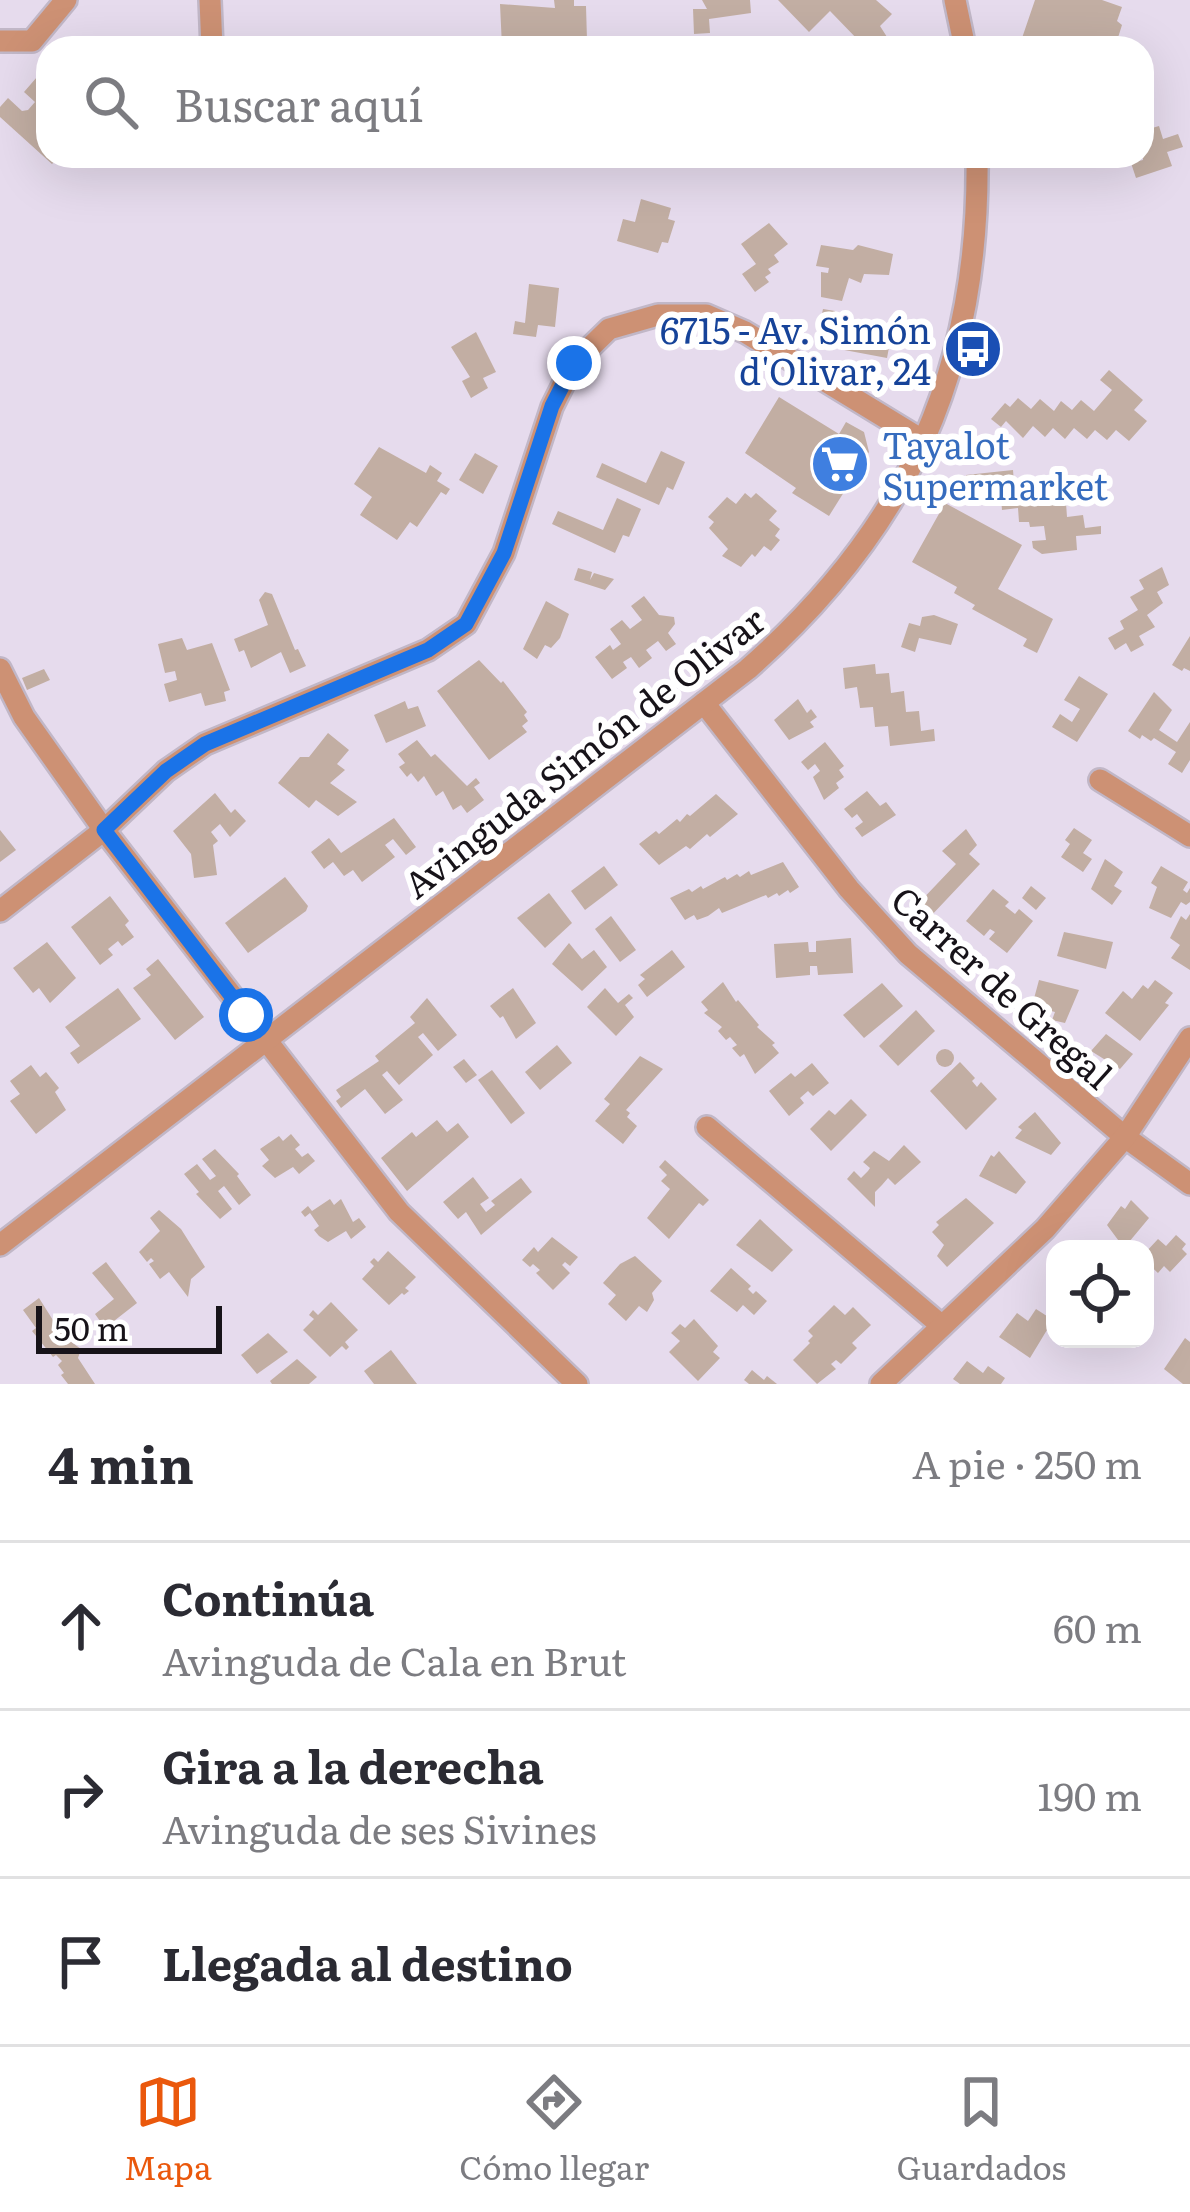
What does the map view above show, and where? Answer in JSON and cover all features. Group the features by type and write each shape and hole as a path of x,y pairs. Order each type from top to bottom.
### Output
{"street":[{"path":"0,41 32,41 65,0"},
{"path":"210,0 212,36"},
{"path":"955,0 962,36"},
{"name":"Avinguda Simón de Olivar","path":"0,1245 704,704 801,622 842,576 902,485 941,398 972,268 976,168"},
{"path":"0,911 104,830 166,771 205,744 428,650 466,624 504,553 552,406 574,363 609,329 658,315 706,315 745,332 922,440"},
{"path":"0,669 24,717 104,830 399,1212 578,1384"},
{"name":"Carrer de Gregal","path":"704,704 848,890 908,954 1125,1137 1190,1184"},
{"path":"1100,780 1190,836"},
{"path":"881,1384 1045,1229 1125,1137 1190,1038"},
{"path":"707,1126 942,1326"}],"building":[{"path":"554,0 574,0 574,6 586,6 587,36 501,36 500,4 555,8"},
{"path":"702,0 750,0 751,13 709,19 710,33 694,34 693,9 707,9"},
{"path":"778,0 876,0 892,14 880,26 886,36 854,36 830,11 809,32"},
{"path":"1035,0 1102,0 1122,7 1118,36 1023,36"},
{"path":"36,78 36,150 0,117 0,107 8,98 22,111 28,110 35,102 24,92"},
{"path":"1159,126 1163,139 1178,134 1183,147 1167,152 1172,166 1136,178 1133,168 1154,168 1154,127"},
{"path":"641,199 671,208 668,219 675,221 668,243 662,242 658,253 617,241 623,219 635,222"},
{"path":"769,223 788,244 774,255 779,262 768,269 771,273 765,277 769,282 755,292 742,274 756,264 741,244"},
{"path":"821,245 853,250 858,245 893,254 889,275 864,274 861,283 849,278 842,301 821,297 821,272 828,273 829,268 816,266"},
{"path":"529,284 559,288 555,327 538,325 536,337 513,334 515,321 525,323"},
{"path":"823,309 857,323 856,329 879,329 878,335 891,337 887,358 839,349 817,336"},
{"path":"476,332 496,372 483,378 488,388 471,398 462,381 470,377 451,347"},
{"path":"1109,370 1143,400 1134,410 1147,421 1129,441 1116,430 1107,440 1095,430 1087,439 1074,428 1065,439 1053,428 1045,437 1033,426 1023,438 1006,421 1001,427 991,419 1005,403 1010,407 1018,398 1031,409 1040,399 1054,411 1061,401 1072,410 1081,400 1094,411 1112,390 1100,380"},
{"path":"779,397 839,434 846,422 864,432 869,452 829,516 792,493 796,488 745,453"},
{"path":"379,447 426,473 430,465 442,473 437,481 450,489 446,495 441,492 417,527 410,522 397,540 360,515 372,497 354,484"},
{"path":"661,451 685,462 673,490 667,487 659,505 596,477 602,463 646,483"},
{"path":"475,453 498,466 483,494 459,480"},
{"path":"1013,470 1014,483 1032,481 1033,494 1048,493 1049,505 1066,503 1067,517 1083,515 1085,528 1101,526 1101,534 1076,536 1077,550 1042,554 1033,548 1032,541 1046,540 1044,526 1019,522 1018,508 1002,510 1001,498 986,499 985,486 967,488 966,475"},
{"path":"745,493 751,498 756,493 777,511 769,520 780,529 775,536 780,540 771,551 764,546 755,557 752,554 741,567 722,556 728,549 709,528 714,522 708,517 727,497 736,504"},
{"path":"617,498 641,509 629,537 623,535 615,553 552,524 558,511 603,530"},
{"path":"945,503 1022,545 998,589 1053,619 1037,653 1023,646 1027,639 972,609 975,605 954,593 957,587 912,562"},
{"path":"1162,567 1169,585 1157,592 1163,603 1147,615 1155,627 1139,636 1144,645 1131,652 1126,643 1115,650 1108,638 1124,629 1120,621 1138,610 1130,597 1144,589 1139,580"},
{"path":"578,568 592,572 590,580 594,573 614,579 605,590 574,580"},
{"path":"265,592 272,594 306,666 290,673 281,652 251,668 234,639 268,625 259,600"},
{"path":"644,596 659,615 674,617 668,633 676,644 666,651 658,641 646,650 652,658 639,668 631,657 623,662 627,668 612,679 595,657 610,645 613,650 621,644 610,629 622,620 630,629 642,620 631,606"},
{"path":"546,601 569,614 560,638 551,648 545,645 537,659 523,649"},
{"path":"934,615 958,624 951,645 919,638 915,652 901,647 909,623 920,626 922,617"},
{"path":"1190,636 1190,671 1182,671 1172,665"},
{"path":"182,638 187,650 212,643 230,690 224,692 226,701 205,706 201,693 169,702 164,684 177,680 175,671 165,673 158,644"},
{"path":"479,660 503,681 527,712 528,721 522,726 527,732 489,760 437,691"},
{"path":"875,664 876,674 889,673 891,693 904,691 906,712 919,711 921,731 934,729 935,741 890,746 888,726 875,727 873,707 860,708 857,687 845,689 843,668"},
{"path":"44,669 50,680 27,690 22,678"},
{"path":"1079,676 1108,694 1077,742 1052,727 1060,714 1072,722 1080,709 1064,700"},
{"path":"1154,692 1172,710 1159,730 1177,742 1190,722 1190,760 1182,773 1168,764 1176,752 1154,738 1151,741 1142,735 1140,739 1128,731"},
{"path":"798,699 807,713 811,709 817,717 810,722 814,727 789,740 774,720"},
{"path":"405,701 408,709 418,706 426,726 386,743 374,715"},
{"path":"328,733 349,750 337,764 345,770 330,783 357,802 338,816 316,800 309,808 278,783"},
{"path":"417,740 467,786 476,778 480,783 474,787 484,800 467,813 461,805 453,810 443,791 436,796 424,776 418,782 411,773 407,777 399,767 405,763 398,754"},
{"path":"825,742 844,766 839,770 844,777 824,800 813,777 820,771 815,764 808,770 801,762"},
{"path":"867,791 880,806 886,802 896,815 862,837 855,828 863,822 844,809"},
{"path":"215,793 231,813 235,809 246,821 230,837 220,824 211,832 218,841 213,845 217,875 194,878 191,854 173,831"},
{"path":"716,794 738,814 710,837 707,834 659,865 639,844 677,819 690,816"},
{"path":"394,818 416,847 406,855 393,839 385,845 395,857 362,882 353,870 344,876 333,862 324,869 311,852 329,838 341,853"},
{"path":"1074,828 1092,840 1083,853 1092,859 1083,872 1061,857"},
{"path":"966,829 977,845 969,854 980,864 929,918 916,906 956,864 942,851"},
{"path":"0,830 16,850 0,862"},
{"path":"1105,859 1123,872 1114,886 1122,891 1112,905 1091,889"},
{"path":"783,862 799,887 790,893 766,895 722,913 719,908 697,920 694,915 685,920 670,898 725,877 740,877 749,871 751,875"},
{"path":"604,866 618,885 585,910 571,891"},
{"path":"1161,866 1188,882 1183,890 1187,893 1190,888 1190,902 1181,902 1171,918 1149,908 1157,887 1151,883"},
{"path":"285,877 308,906 306,911 248,953 225,923"},
{"path":"1031,886 1046,898 1036,910 1022,898"},
{"path":"993,889 1015,914 1019,909 1033,921 1007,953 989,939 995,932 990,929 984,936 966,921"},
{"path":"549,893 572,923 545,948 517,918"},
{"path":"110,896 129,921 125,925 134,937 108,949 113,955 100,965 71,927"},
{"path":"1190,914 1190,970 1171,958 1180,945 1170,938 1181,916 1186,920"},
{"path":"611,916 636,950 620,962 595,929"},
{"path":"1064,932 1113,942 1106,969 1057,956"},
{"path":"851,938 853,973 818,975 817,966 810,966 810,975 776,978 774,944 808,942 809,952 816,952 816,941"},
{"path":"47,942 76,978 50,1003 39,988 33,993 13,968"},
{"path":"569,943 582,959 594,950 607,967 582,991 552,964"},
{"path":"672,950 685,967 647,997 638,985 645,979 640,975"},
{"path":"158,959 204,1017 175,1040 133,988 151,975 146,969"},
{"path":"1039,980 1079,990 1065,1023 1052,1020 1055,1012 1032,1006"},
{"path":"1155,980 1173,993 1140,1041 1105,1013 1123,991 1132,999 1143,985 1148,989"},
{"path":"723,982 779,1053 755,1074 744,1054 740,1057 732,1048 737,1045 718,1031 722,1027 704,1013 708,1010 701,1002"},
{"path":"882,983 903,1006 864,1038 843,1015"},
{"path":"118,988 141,1019 78,1064 70,1053 80,1046 65,1027"},
{"path":"513,988 536,1023 516,1039 503,1016 490,1006"},
{"path":"605,988 618,1003 629,994 633,998 625,1005 634,1017 616,1036 587,1007"},
{"path":"427,998 457,1035 438,1051 423,1033 418,1037 433,1055 399,1085 387,1071 382,1075 403,1100 385,1114 365,1089 341,1108 336,1090 379,1061 375,1056 415,1023 410,1017"},
{"path":"916,1010 935,1031 898,1066 879,1046"},
{"path":"1106,1034 1133,1054 1120,1069 1091,1051"},
{"path":"557,1045 572,1063 540,1090 525,1072"},
{"path":"945,1049 954,1058 945,1067 936,1058"},
{"path":"640,1056 663,1069 626,1110 637,1126 623,1144 595,1121 610,1104 604,1099"},
{"path":"464,1059 477,1075 466,1083 453,1067"},
{"path":"960,1062 977,1087 981,1082 997,1099 966,1130 930,1091"},
{"path":"812,1063 829,1083 813,1096 808,1091 800,1098 804,1103 789,1116 769,1091"},
{"path":"31,1065 40,1077 46,1072 59,1088 55,1092 66,1110 36,1134 10,1101 20,1094 10,1081"},
{"path":"492,1070 525,1113 511,1124 478,1080"},
{"path":"851,1099 867,1115 831,1151 810,1129 829,1110 835,1115"},
{"path":"1035,1112 1061,1143 1051,1155 1015,1138 1022,1130 1018,1127"},
{"path":"437,1120 447,1132 458,1123 469,1137 407,1191 381,1158 412,1132 416,1137"},
{"path":"291,1134 302,1157 308,1153 315,1161 299,1174 293,1167 275,1178 262,1166 269,1160 260,1149"},
{"path":"904,1145 921,1162 895,1185 888,1178 875,1192 875,1207 847,1179 854,1171 861,1178 868,1171 863,1162 874,1151 889,1161"},
{"path":"215,1149 251,1195 239,1205 224,1186 218,1191 232,1209 220,1219 184,1174 197,1164 210,1180 216,1176 202,1159"},
{"path":"999,1151 1026,1182 1016,1194 979,1176 991,1155"},
{"path":"665,1160 709,1200 703,1206 699,1203 669,1239 647,1218 670,1189 661,1181 667,1175 659,1167"},
{"path":"473,1177 489,1198 480,1204 486,1212 495,1205 491,1201 521,1178 532,1192 481,1235 466,1212 458,1219 443,1202"},
{"path":"966,1198 994,1223 947,1267 937,1256 944,1245 932,1232 939,1225 936,1222"},
{"path":"330,1199 334,1205 341,1199 353,1222 359,1218 366,1227 351,1239 346,1231 328,1242 319,1236 314,1230 319,1226 310,1213 305,1217 301,1212"},
{"path":"1131,1200 1149,1218 1131,1240 1118,1240 1107,1225 1121,1206 1125,1209"},
{"path":"159,1210 181,1229 205,1267 191,1279 188,1297 169,1272 160,1279 149,1264 154,1261 147,1262 139,1252 160,1231 150,1218"},
{"path":"760,1219 793,1250 772,1272 736,1245"},
{"path":"1176,1235 1186,1244 1182,1249 1187,1254 1170,1272 1164,1266 1158,1273 1154,1243 1158,1239 1166,1246"},
{"path":"552,1237 578,1257 570,1266 562,1265 570,1273 553,1290 536,1273 540,1270 522,1260"},
{"path":"388,1251 416,1277 405,1288 409,1291 389,1305 362,1279 374,1266 370,1262 374,1258 378,1262"},
{"path":"635,1256 662,1281 652,1293 654,1300 647,1312 639,1306 626,1321 608,1304 616,1295 603,1283"},
{"path":"106,1262 137,1303 105,1328 95,1314 114,1299 92,1273"},
{"path":"731,1268 751,1286 748,1289 753,1294 756,1291 767,1301 754,1315 743,1305 737,1312 710,1291"},
{"path":"39,1298 63,1336 81,1349 78,1358 95,1384 68,1384 58,1365 62,1361 32,1331 36,1328 23,1310"},
{"path":"331,1302 358,1330 345,1342 346,1350 342,1346 330,1357 303,1330 314,1319 309,1315 313,1310 318,1315"},
{"path":"834,1305 845,1315 853,1307 871,1325 852,1343 857,1348 841,1364 836,1360 831,1364 836,1369 817,1384 793,1360 810,1343 813,1336 808,1331"},
{"path":"1036,1309 1046,1315 1046,1332 1030,1358 999,1337 1017,1313 1028,1321"},
{"path":"694,1319 718,1346 713,1352 720,1358 698,1381 669,1352 680,1341 671,1333"},
{"path":"268,1333 288,1352 257,1374 241,1355"},
{"path":"1185,1338 1190,1342 1190,1384 1164,1369"},
{"path":"391,1350 417,1384 374,1384 364,1371"},
{"path":"297,1359 317,1377 309,1384 272,1384 270,1381"},
{"path":"967,1361 983,1373 988,1366 1005,1378 1001,1384 960,1384 953,1379"},
{"path":"752,1370 777,1384 749,1384 744,1380"}],"place":[{"name":"6715 - Av. Simón d'Olivar, 24","path":"973,349"},
{"name":"Tayalot Supermarket","path":"840,464"}],"route":[{"path":"246,1015 104,830 166,771 205,744 428,650 466,624 504,553 552,406 574,363"}]}
